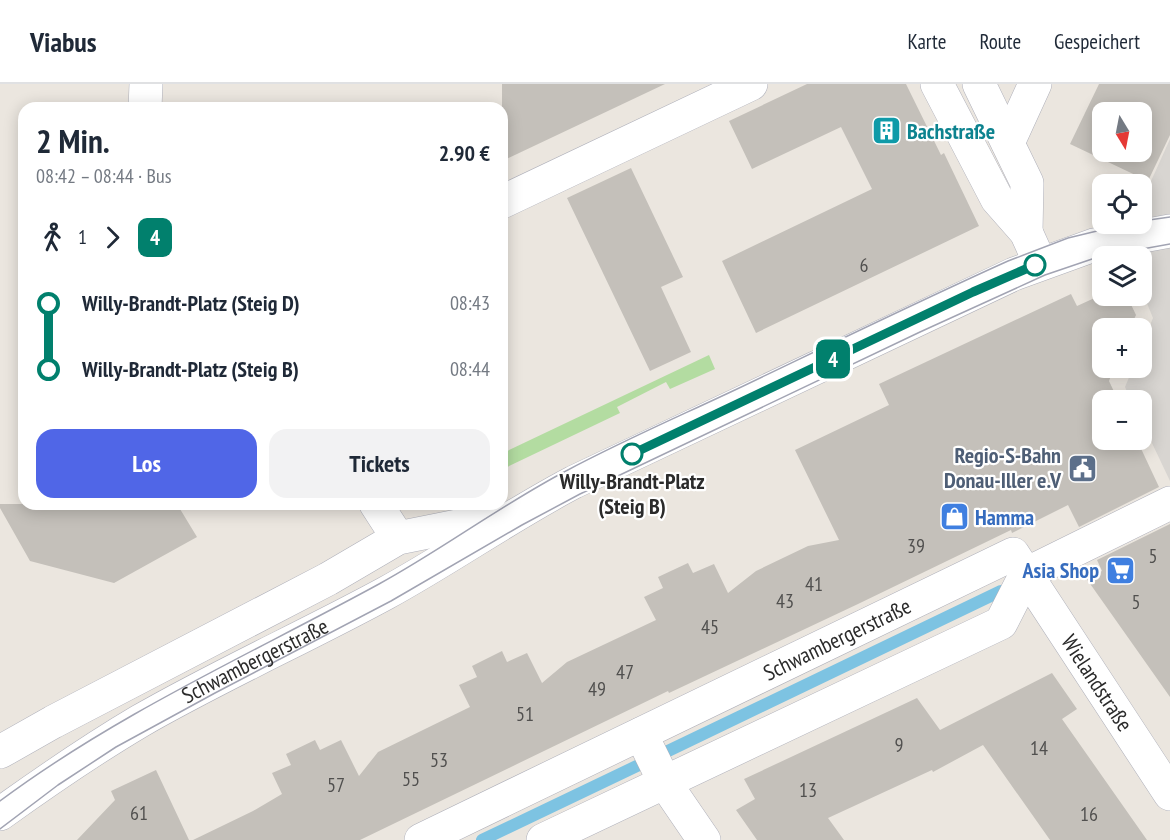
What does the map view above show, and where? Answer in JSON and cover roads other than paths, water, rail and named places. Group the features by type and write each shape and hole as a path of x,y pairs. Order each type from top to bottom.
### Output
{"street":[{"path":"145,102 146,84"},
{"path":"508,199 751,84"},
{"path":"938,84 997,199 1026,232 1040,263"},
{"path":"979,84 1027,183 1026,232"},
{"path":"1008,143 1035,84"},
{"name":"Schwambergerstraße","path":"0,814 53,776 143,720 385,593 516,514 612,464 963,297 1040,263 1094,245 1132,236 1170,231"},
{"path":"543,840 1001,623 1026,574 1170,503"},
{"path":"380,510 398,538"},
{"name":"Schwambergerstraße","path":"0,752 53,722 328,579 398,538 516,514"},
{"name":"Schwambergerstraße","path":"421,840 1013,554 1026,574"},
{"name":"Wielandstraße","path":"1026,574 1170,794"},
{"path":"641,734 665,783 704,840"}],"waterway":[{"path":"668,751 1001,591"},
{"path":"482,840 643,763"}],"tram line":[{"path":"1152,220 1170,217"},
{"path":"508,504 587,460 906,308 1008,261 1068,238 1092,232"},
{"path":"0,829 58,785 116,747 391,601 580,494 1045,275 1098,257 1170,244"},
{"path":"0,801 45,769 138,712 379,584 499,510"}],"place":[{"name":"Bachstraße","path":"886,131"},
{"name":"Willy-Brandt-Platz (Steig B)","path":"632,454"},
{"name":"Regio-S-Bahn Donau-Iller e.V","path":"1082,468"},
{"name":"Hamma","path":"954,517"},
{"name":"Asia Shop","path":"1120,570"}]}
